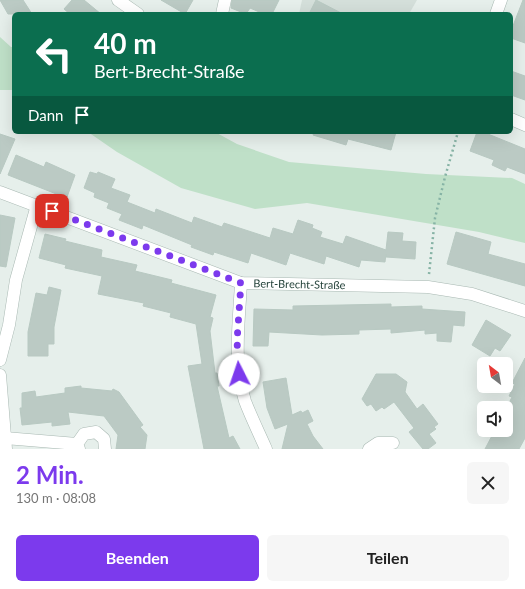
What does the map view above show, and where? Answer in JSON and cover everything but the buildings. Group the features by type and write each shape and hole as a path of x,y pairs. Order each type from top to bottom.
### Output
{"street":[{"path":"118,0 135,12"},
{"path":"222,12 225,0"},
{"path":"497,12 501,0"},
{"path":"513,120 525,125"},
{"name":"Bert-Brecht-Straße","path":"0,192 241,283 428,287 472,294 525,311"},
{"path":"0,360 9,325 16,280 37,205"},
{"path":"241,283 237,341 239,374 245,401 266,449"},
{"path":"0,375 5,444 78,446 84,434 96,432 104,439 105,449"},
{"path":"369,449 378,443 393,444"}],"path":[{"path":"428,287 435,218 457,134"}],"shaded area":[{"path":"302,0 417,0 410,12 299,12"}],"green space":[{"path":"0,37 12,47 12,90 0,90"},
{"path":"91,134 219,134 237,144 289,162 426,174 512,178 525,184 525,243 479,232 307,203 255,209 181,188 117,152"}],"route":[{"path":"52,211 241,283 237,341 239,374"}]}
